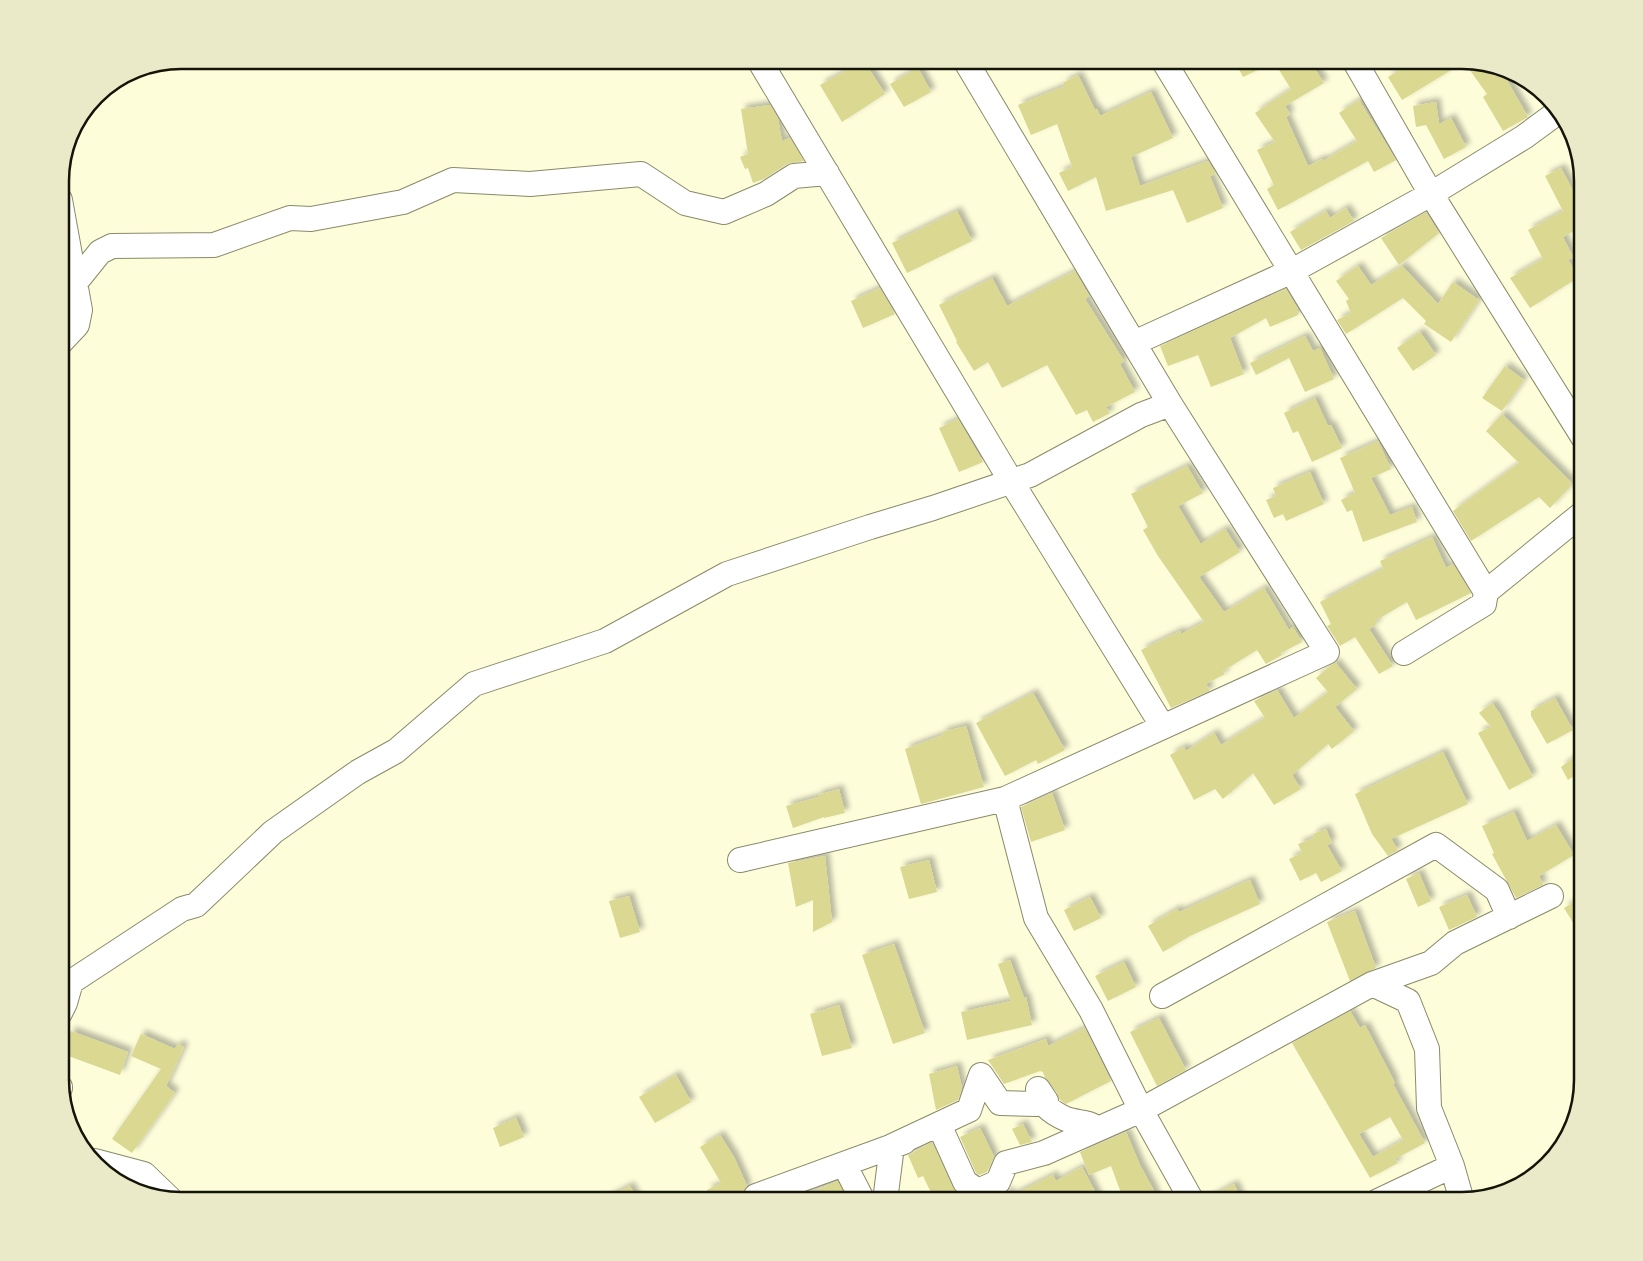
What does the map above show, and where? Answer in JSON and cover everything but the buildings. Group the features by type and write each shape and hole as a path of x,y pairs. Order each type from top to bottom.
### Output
{"street":[{"path":"764,69 1012,481 1163,727"},
{"path":"740,860 1005,799 1327,652 1170,404 970,69"},
{"path":"1169,69 1486,592 1484,604 1404,653"},
{"path":"1359,69 1432,194 1574,423"},
{"path":"1134,343 1292,271 1432,194 1524,137 1553,116"},
{"path":"75,283 100,252 112,246 214,245 290,218 312,219 403,202 453,180 530,184 641,174 685,203 724,212 766,194 794,176 827,173"},
{"path":"69,250 80,310 77,325 69,333"},
{"path":"69,986 70,982 182,909 196,905 274,832 358,772 396,751 474,684 605,641 727,574 1030,475 1141,415 1170,404"},
{"path":"1486,592 1574,520"},
{"path":"1005,799 1036,918 1090,1010 1141,1110 1187,1192"},
{"path":"1162,996 1436,845 1497,890 1509,917"},
{"path":"940,1122 965,1182 978,1191 998,1182 1006,1163 1044,1154 1141,1110 1372,984 1432,963 1455,943 1551,896"},
{"path":"1372,984 1408,1001 1427,1049 1428,1108 1452,1166 1459,1192"},
{"path":"767,1192 892,1146 969,1110 981,1075 1000,1103 1036,1104 1042,1095 1046,1106 1052,1112 1068,1120 1093,1125 1097,1130"},
{"path":"886,1192 892,1146"},
{"path":"107,1164 144,1174 161,1190"},
{"path":"844,1164 858,1192"},
{"path":"1397,1192 1452,1166"}]}
